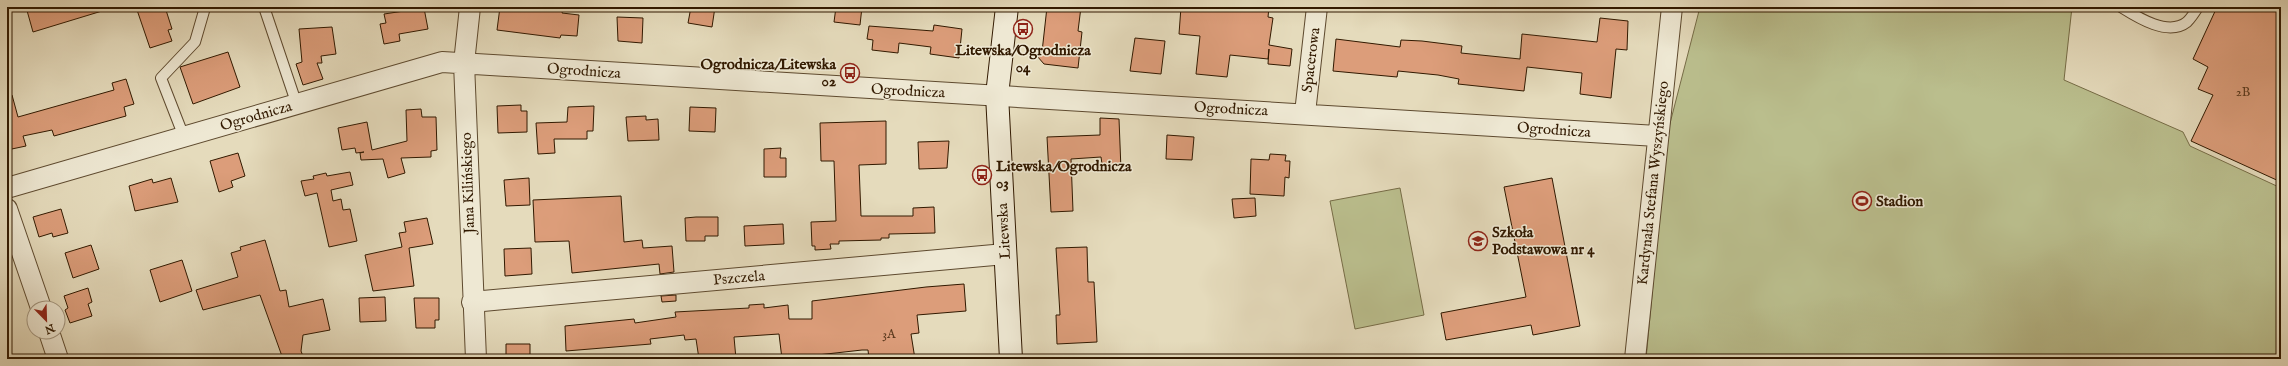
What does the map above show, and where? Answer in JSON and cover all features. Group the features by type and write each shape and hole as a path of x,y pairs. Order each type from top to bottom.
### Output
{"main road":[{"name":"Litewska","path":"1007,7 997,95 1011,359"}],"street":[{"name":"Jana Kilińskiego","path":"470,7 464,63 472,302 476,359"},
{"name":"Spacerowa","path":"1305,113 1317,7"},
{"name":"Kardynała Stefana Wyszyńskiego","path":"1635,359 1672,7"},
{"name":"Ogrodnicza","path":"7,188 442,62 1305,113 1658,136"},
{"path":"7,209 38,300"},
{"name":"Pszczela","path":"472,302 1005,254"},
{"path":"52,340 58,359"}],"lane":[{"path":"264,7 297,104"},
{"path":"2121,7 2136,17 2157,25 2173,27 2186,22 2198,7"},
{"path":"184,137 161,78 195,42 204,11"}],"green space":[{"path":"1700,7 2072,7 2064,80 2183,132 2190,146 2281,188 2281,359 1646,359 1667,135"},
{"path":"1400,188 1424,315 1355,329 1330,201"}],"building":[{"path":"26,7 102,7 102,11 33,32"},
{"path":"136,7 165,7 172,29 168,30 172,41 150,48"},
{"path":"500,7 563,9 562,13 579,15 577,36 561,35 560,38 497,30"},
{"path":"691,7 715,7 712,27 688,23"},
{"path":"836,7 862,7 860,25 834,22"},
{"path":"1047,7 1081,7 1078,31 1082,32 1078,68 1044,64 1037,56 1042,52"},
{"path":"1181,7 1232,11 1232,7 1269,7 1268,17 1273,18 1269,45 1292,49 1290,66 1268,64 1269,49 1268,59 1230,55 1227,77 1196,74 1200,36 1179,34"},
{"path":"2217,7 2281,7 2281,182 2191,141 2213,95 2198,89 2208,67 2193,59"},
{"path":"424,8 428,29 399,34 400,41 384,44 380,24 386,23 384,14"},
{"path":"617,17 643,18 642,43 618,41"},
{"path":"1600,18 1628,21 1627,50 1616,49 1611,98 1580,94 1582,73 1527,67 1524,91 1458,84 1459,79 1438,75 1398,71 1397,77 1333,71 1336,39 1400,47 1401,40 1422,41 1462,46 1461,53 1520,59 1522,34 1597,42"},
{"path":"934,25 962,29 959,58 930,54 931,47 899,43 898,53 872,50 873,40 867,39 869,26 933,31"},
{"path":"332,27 336,54 321,56 322,63 317,63 323,79 303,85 296,64 302,62 299,29"},
{"path":"1135,38 1165,41 1161,74 1130,71"},
{"path":"228,52 240,87 193,104 180,67"},
{"path":"126,79 134,104 124,107 126,116 54,136 52,130 23,136 26,146 7,150 7,96 12,95 18,117 114,90 112,83"},
{"path":"521,105 521,111 527,111 527,132 498,133 497,106"},
{"path":"594,106 593,131 587,131 587,139 554,139 555,153 538,154 536,123 567,122 568,107"},
{"path":"690,107 716,108 715,132 689,131"},
{"path":"421,109 422,117 436,117 437,150 431,151 431,157 401,158 405,173 388,178 383,159 361,160 360,153 364,152 356,153 355,148 342,150 338,128 367,122 372,150 407,141 406,110"},
{"path":"646,116 646,120 658,119 659,140 628,141 626,117"},
{"path":"1100,118 1119,119 1121,170 1103,171 1101,157 1071,159 1073,211 1051,212 1047,137 1100,135"},
{"path":"886,121 886,164 859,165 861,216 913,216 913,208 934,207 935,233 889,234 889,238 881,238 881,240 839,241 839,244 830,244 831,249 815,250 815,246 812,246 811,222 836,221 834,161 821,161 820,123"},
{"path":"1167,135 1194,137 1192,160 1166,159"},
{"path":"949,141 947,168 919,169 918,142"},
{"path":"781,148 780,158 786,158 786,177 764,177 764,149"},
{"path":"238,153 245,176 231,181 233,187 219,192 210,161"},
{"path":"1270,154 1286,155 1285,161 1290,161 1289,178 1285,177 1284,196 1250,194 1251,159 1269,160"},
{"path":"350,172 353,185 331,190 333,201 341,199 343,210 350,209 357,241 329,247 317,193 305,196 301,181 314,179 313,176 326,173 327,176"},
{"path":"171,178 178,202 135,211 129,186 152,179 153,183"},
{"path":"529,178 530,205 506,206 504,180"},
{"path":"1552,178 1580,326 1533,335 1531,325 1446,340 1441,313 1526,297 1504,187"},
{"path":"621,196 624,242 642,240 643,248 672,246 674,272 660,274 659,264 572,273 569,241 535,242 533,200"},
{"path":"1255,198 1256,216 1234,218 1232,199"},
{"path":"61,209 68,233 53,237 52,233 39,237 33,217"},
{"path":"718,217 718,236 705,236 705,241 686,241 685,218"},
{"path":"427,218 433,244 409,248 414,286 373,291 365,255 402,247 399,233 406,232 404,222"},
{"path":"783,224 784,244 745,246 744,226"},
{"path":"265,240 280,291 286,290 289,307 323,299 330,330 303,335 301,351 304,359 283,359 260,295 203,310 196,290 238,277 231,253 241,250 240,247"},
{"path":"91,245 99,269 73,278 65,253"},
{"path":"1087,247 1088,282 1094,282 1097,342 1057,344 1056,315 1060,315 1056,248"},
{"path":"531,248 532,274 505,276 504,249"},
{"path":"182,260 192,291 160,302 150,270"},
{"path":"964,284 966,311 917,315 919,333 911,334 915,359 869,359 868,350 862,350 782,359 779,334 734,337 736,359 699,359 696,339 685,340 684,335 650,339 651,344 566,351 565,326 634,319 635,323 676,317 675,312 749,308 749,305 764,304 764,308 788,305 789,319 812,319 812,301 926,287"},
{"path":"88,288 92,302 88,304 92,316 70,323 66,313 66,309 68,308 64,296"},
{"path":"676,295 676,301 662,302 661,296"},
{"path":"385,297 386,321 360,322 359,298"},
{"path":"414,298 439,298 439,320 435,320 435,328 416,328"},
{"path":"506,344 530,344 530,359 506,359"}],"place":[{"name":"Litewska/Ogrodnicza 04","path":"1023,29"},
{"name":"Ogrodnicza/Litewska 02","path":"850,73"},
{"name":"Litewska/Ogrodnicza 03","path":"982,175"},
{"name":"Stadion","path":"1862,201"},
{"name":"Szkoła Podstawowa nr 4","path":"1478,241"}]}
